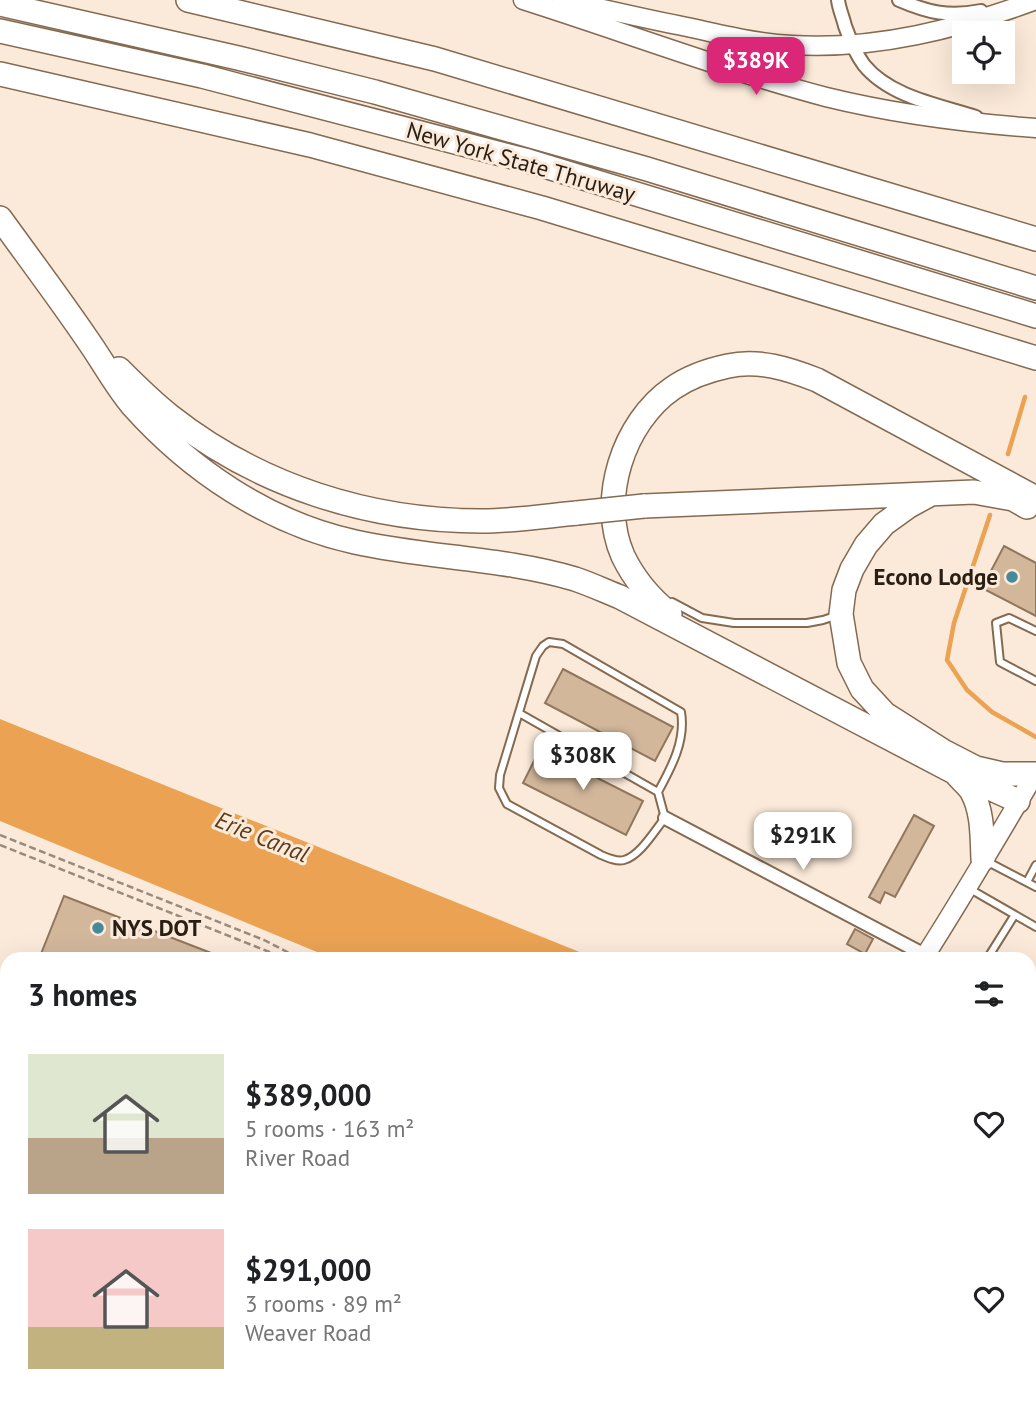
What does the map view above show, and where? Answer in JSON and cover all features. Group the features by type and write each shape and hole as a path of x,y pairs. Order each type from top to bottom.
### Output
{"highway":[{"path":"188,0 435,59 1036,239"},
{"name":"New York State Thruway","path":"0,4 376,92 647,169 1036,288"},
{"name":"New York State Thruway","path":"0,31 202,76 528,161 1036,316"},
{"path":"0,74 310,145 542,208 1036,358"},
{"path":"0,218 130,402 167,442 223,486 269,511 353,542 404,552 529,568 576,579 620,597 952,771 1018,801"},
{"path":"86,338 160,407 231,458 311,494 375,511 429,519 484,521 644,506 974,492 1013,499 1036,512"},
{"path":"696,637 638,582 623,555 616,533 612,498 626,444 647,412 672,389 695,376 729,366 753,364 788,369 817,380 1036,498"},
{"path":"931,494 884,524 866,545 852,569 844,590 841,614 849,663 862,689 884,714 943,751 976,768 1002,774 1036,774"},
{"path":"952,771 971,790 978,809 983,859"}],"main road":[{"path":"523,0 754,77 829,98 909,114 1036,128"},
{"path":"562,0 748,40 793,45 895,40 948,29 1033,1"},
{"path":"927,952 1036,774"}],"street":[{"path":"838,0 851,44 864,65 875,75 912,97 1004,125"},
{"path":"899,0 917,8 948,15 967,14 1033,1"},
{"path":"665,818 915,952"}],"lane":[{"path":"623,555 654,588"},
{"path":"664,596 702,618 734,623 807,623 841,614"},
{"path":"1036,629 1009,618 996,623 1000,662 1036,681"},
{"path":"549,642 563,644 681,712 683,726 680,744 658,792 665,818 643,847 624,860 601,855 507,804 499,788 500,775 536,656 542,646 549,642"},
{"path":"519,713 658,792"},
{"path":"983,859 1036,887"},
{"path":"1027,882 1036,865"},
{"path":"968,888 1036,927"},
{"path":"991,952 1014,916"}],"path":[{"path":"0,835 264,940 287,952"},
{"path":"0,845 269,952"}],"water":[{"name":"Erie Canal","path":"0,719 580,952 317,952 0,821"}],"building":[{"name":"Econo Lodge","path":"1004,546 1036,563 1036,616 982,588"},
{"path":"563,669 673,727 655,761 545,703"},
{"path":"540,749 643,801 626,835 523,783"},
{"path":"914,815 934,826 895,897 885,892 880,903 869,897"},
{"name":"NYS DOT","path":"64,896 209,952 42,952"},
{"path":"855,929 873,939 866,952 847,944"}],"waterway":[{"path":"1008,454 1025,397"},
{"path":"990,515 954,623 947,660 967,690 992,712 1036,737"}],"place":[{"name":"Econo Lodge","path":"1012,577"},
{"name":"NYS DOT","path":"98,928"}]}
